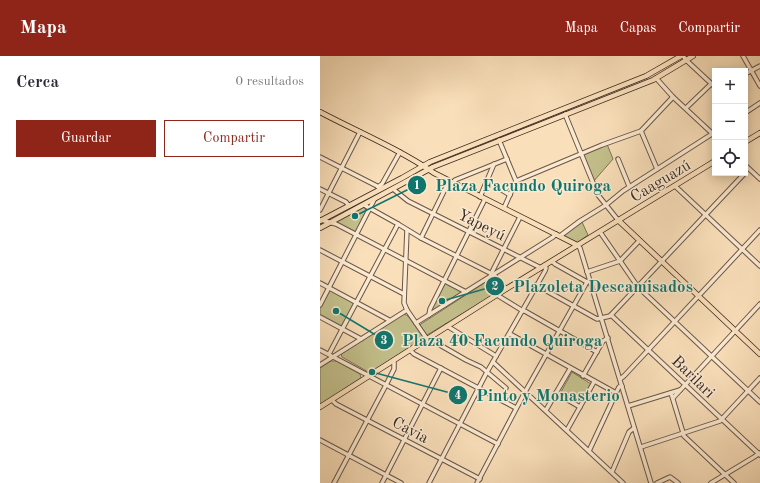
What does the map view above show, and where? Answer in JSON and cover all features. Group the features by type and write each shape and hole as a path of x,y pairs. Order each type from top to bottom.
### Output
{"main road":[{"path":"321,221 381,187 430,162 646,76 683,57 693,56"},
{"path":"320,228 374,200 428,169 656,78 683,57"},
{"path":"320,114 400,152 451,182 578,245"},
{"path":"748,140 760,133"},
{"name":"Caaguazú","path":"320,407 506,289 712,163"},
{"path":"618,220 760,354"}],"street":[{"path":"743,56 760,86"},
{"path":"683,57 711,84 686,108"},
{"path":"748,72 760,66"},
{"path":"656,78 673,97 712,132"},
{"path":"504,208 516,181 580,153 641,131 673,97"},
{"path":"748,111 760,103"},
{"path":"565,114 592,183 599,197 618,220"},
{"path":"641,131 657,169"},
{"path":"320,210 360,132"},
{"path":"416,323 492,274 521,258 606,205 629,186 712,135"},
{"path":"499,140 516,181"},
{"path":"320,157 381,187 400,152"},
{"path":"421,238 433,213 451,182 507,159"},
{"path":"618,159 629,186"},
{"path":"429,315 430,309 469,231 494,164"},
{"path":"749,168 760,178"},
{"path":"536,285 597,319 602,319 611,315 742,176"},
{"path":"675,186 760,266"},
{"path":"320,189 346,202 349,206"},
{"name":"Yapeyú","path":"393,189 408,201 541,268"},
{"path":"500,189 510,194"},
{"path":"320,305 374,200"},
{"path":"364,205 421,238 492,274 506,289"},
{"path":"492,274 520,217"},
{"path":"321,221 331,222 356,234 466,292"},
{"path":"329,354 398,224"},
{"path":"407,230 404,294 406,310 428,338 481,367 506,388"},
{"path":"620,379 760,230"},
{"path":"600,232 638,287 760,402"},
{"path":"588,272 620,261 639,241"},
{"path":"578,245 588,272 589,282 608,338 651,483"},
{"path":"320,250 404,294"},
{"path":"552,261 589,282"},
{"path":"430,483 487,372 510,334 546,268 545,265"},
{"path":"478,481 516,408 589,282"},
{"path":"320,283 389,320"},
{"path":"497,295 597,352"},
{"path":"673,398 760,304"},
{"path":"320,365 406,310"},
{"name":"Barilari","path":"611,315 760,454"},
{"path":"320,317 361,339"},
{"path":"447,326 496,356"},
{"path":"510,334 570,369 616,393"},
{"path":"583,376 604,339 608,338"},
{"path":"320,350 498,444"},
{"path":"410,350 414,354 516,408"},
{"path":"334,483 394,369 394,361"},
{"path":"493,362 546,410 622,483"},
{"path":"382,483 442,368"},
{"path":"546,410 570,369"},
{"path":"641,447 722,420 760,378"},
{"path":"567,430 594,382"},
{"path":"589,451 619,387 622,386"},
{"path":"628,406 680,389"},
{"path":"556,393 580,407"},
{"path":"671,393 683,434 734,483"},
{"name":"Cavia","path":"332,400 336,404 442,460 478,481"},
{"path":"612,472 629,432 634,428"},
{"path":"320,440 401,483"},
{"path":"712,483 760,454"},
{"path":"657,483 670,477 678,483"}],"shaded area":[{"path":"607,144 613,159 593,182 583,154"},
{"path":"363,207 366,211 356,232 337,223 337,221"},
{"path":"582,222 588,235 577,243 563,236 563,235"},
{"path":"492,278 496,279 503,289 427,335 420,325 421,324"},
{"path":"444,282 460,290 461,293 434,310 432,309"},
{"path":"329,287 357,302 343,329 320,317 320,305"},
{"path":"404,314 408,316 423,337 420,341 370,373 342,357 341,354"},
{"path":"331,361 336,361 360,374 361,378 320,405 320,368"},
{"path":"572,372 591,384 580,402 561,392"}],"place":[{"name":"Plaza Facundo Quiroga","path":"355,216"},
{"name":"Plazoleta Descamisados","path":"442,301"},
{"name":"Plaza 40 Facundo Quiroga","path":"336,311"},
{"name":"Pinto y Monasterio","path":"372,372"}]}
